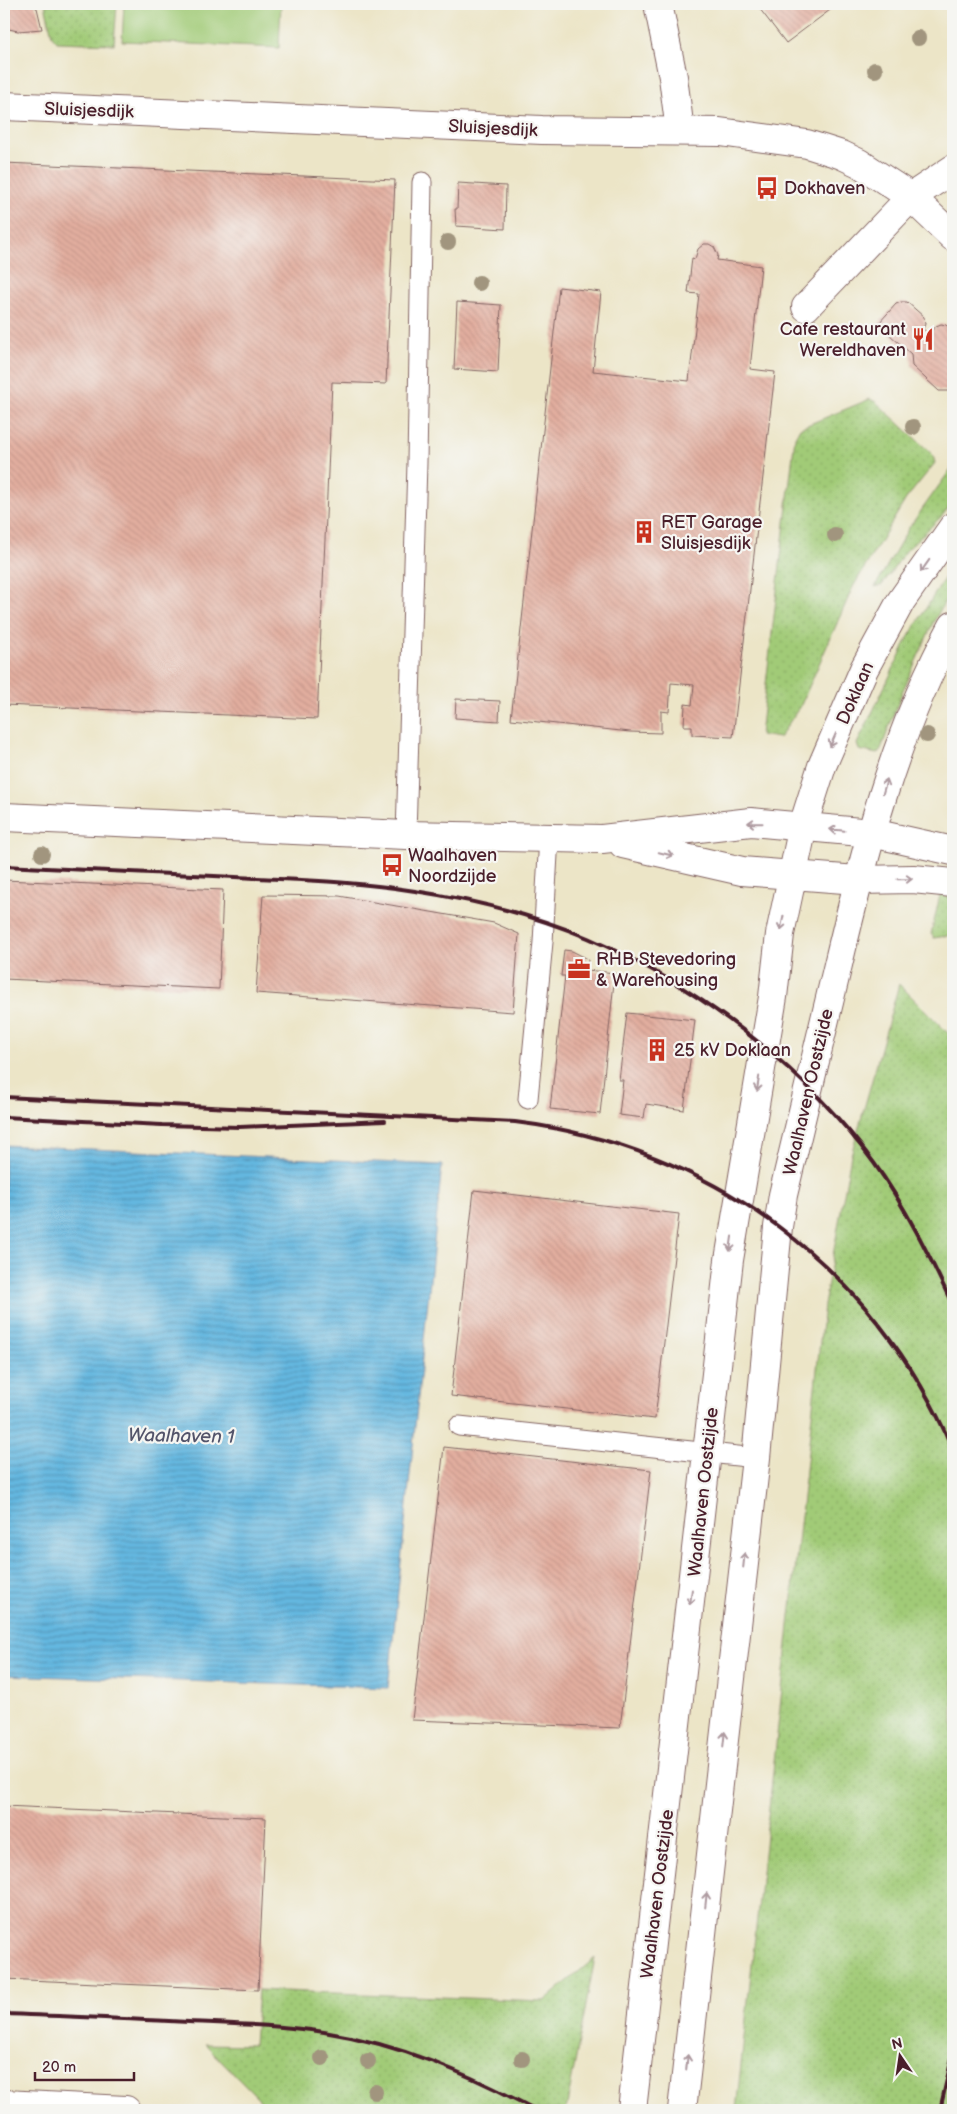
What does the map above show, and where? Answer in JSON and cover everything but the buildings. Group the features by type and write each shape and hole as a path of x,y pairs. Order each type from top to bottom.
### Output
{"main road":[{"path":"658,4 674,77 680,131"},
{"name":"Sluisjesdijk","path":"4,106 542,130 720,132 807,144 858,163 911,197 953,237"},
{"path":"806,307 911,197 953,169"},
{"name":"Doklaan","path":"792,876 803,826 822,766 864,669 901,601 953,526"},
{"path":"857,880 888,778 919,695 953,626"},
{"path":"4,817 406,835 602,839 751,822 872,833 953,851"},
{"path":"602,839 742,871 857,880 913,879 953,883"},
{"name":"Waalhaven Oostzijde","path":"632,2108 733,1232 773,997 780,934 792,876"},
{"name":"Waalhaven Oostzijde","path":"682,2110 756,1458 778,1226 783,1195 857,880"},
{"path":"4,2104 126,2110"}],"lane":[{"path":"406,835 417,463 422,182"},
{"path":"528,1099 543,942 549,837"},
{"path":"459,1426 756,1458"}],"green space":[{"path":"45,4 117,4 114,44 57,42 52,36"},
{"path":"124,4 281,4 279,48 122,41"},
{"path":"870,399 876,402 933,455 935,463 906,499 853,587 801,705 779,738 760,735 795,437 800,428"},
{"path":"953,466 953,502 942,516 906,551 882,585 875,587 908,529"},
{"path":"953,564 953,587 933,623 903,690 881,749 877,754 859,750 857,744 909,636"},
{"path":"953,894 953,935 934,938 931,934 940,895"},
{"path":"899,984 953,1038 953,2110 736,2110 824,1305 851,1155"},
{"path":"595,1958 566,2110 270,2110 205,2044 254,2045 258,1990 544,2001"}],"water":[{"name":"Waalhaven 1","path":"4,1145 442,1165 388,1688 4,1675"}],"railway":[{"path":"4,866 302,880 392,888 459,899 503,909 546,922 588,938 629,957 669,980 746,1032 815,1094 846,1127 897,1197 953,1306"},
{"path":"4,1097 515,1122 587,1136 655,1158 719,1188 779,1227 832,1273 880,1325 920,1385 953,1450"},
{"path":"4,1117 240,1127 385,1121"},
{"path":"4,2014 256,2025 352,2037 407,2052 433,2062 485,2084 536,2110"},
{"path":"940,2110 953,2053"}],"place":[{"name":"Dokhaven","path":"767,188"},
{"name":"Cafe restaurant Wereldhaven","path":"923,339"},
{"name":"RET Garage Sluisjesdijk","path":"644,532"},
{"name":"Waalhaven Noordzijde","path":"392,865"},
{"name":"RHB Stevedoring & Warehousing","path":"579,969"},
{"name":"25 kV Doklaan","path":"657,1050"}]}
